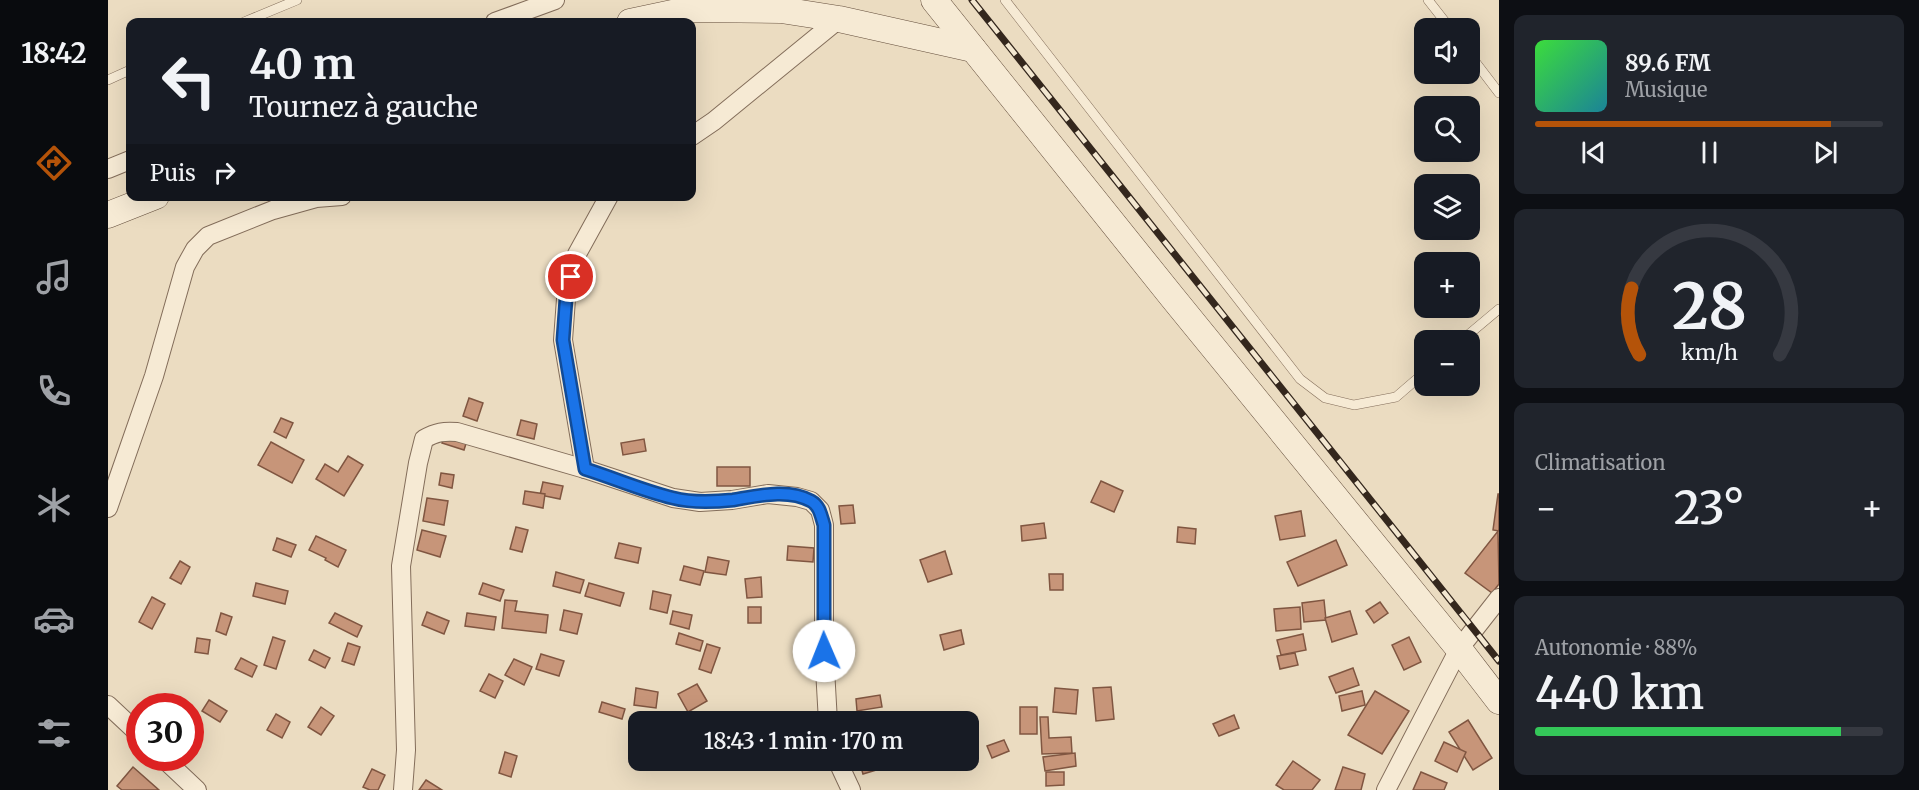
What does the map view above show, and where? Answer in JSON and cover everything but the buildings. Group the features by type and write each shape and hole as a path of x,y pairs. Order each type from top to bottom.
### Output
{"street":[{"path":"506,18 555,0"},
{"path":"934,0 1499,701"},
{"path":"649,18 691,9 782,10 839,19 973,49"},
{"path":"696,133 839,19"},
{"path":"108,169 126,162"},
{"path":"108,215 143,201"},
{"path":"108,508 154,376 184,267 195,249 208,236 273,210 305,201"},
{"path":"585,469 563,340 566,299 577,254 606,201"},
{"path":"403,790 406,750 401,566 418,463 424,439 434,433 457,432 585,469 673,498 700,502 768,494 811,501 820,510 824,525 824,639 827,711"},
{"path":"1386,790 1459,649 1499,598"},
{"path":"108,705 126,722"},
{"path":"177,771 197,790"},
{"path":"842,771 851,790"}],"lane":[{"path":"254,18 297,0"},
{"path":"1005,0 1300,379 1325,398 1354,405 1396,397 1414,381"},
{"path":"1428,0 1442,18"},
{"path":"1480,68 1499,93"},
{"path":"108,80 126,72"},
{"path":"1474,330 1499,309"}],"railway":[{"path":"972,0 1499,661"}],"route":[{"path":"571,277 566,299 563,340 585,469 673,498 700,502 768,494 811,501 820,510 824,525 824,651"}]}
